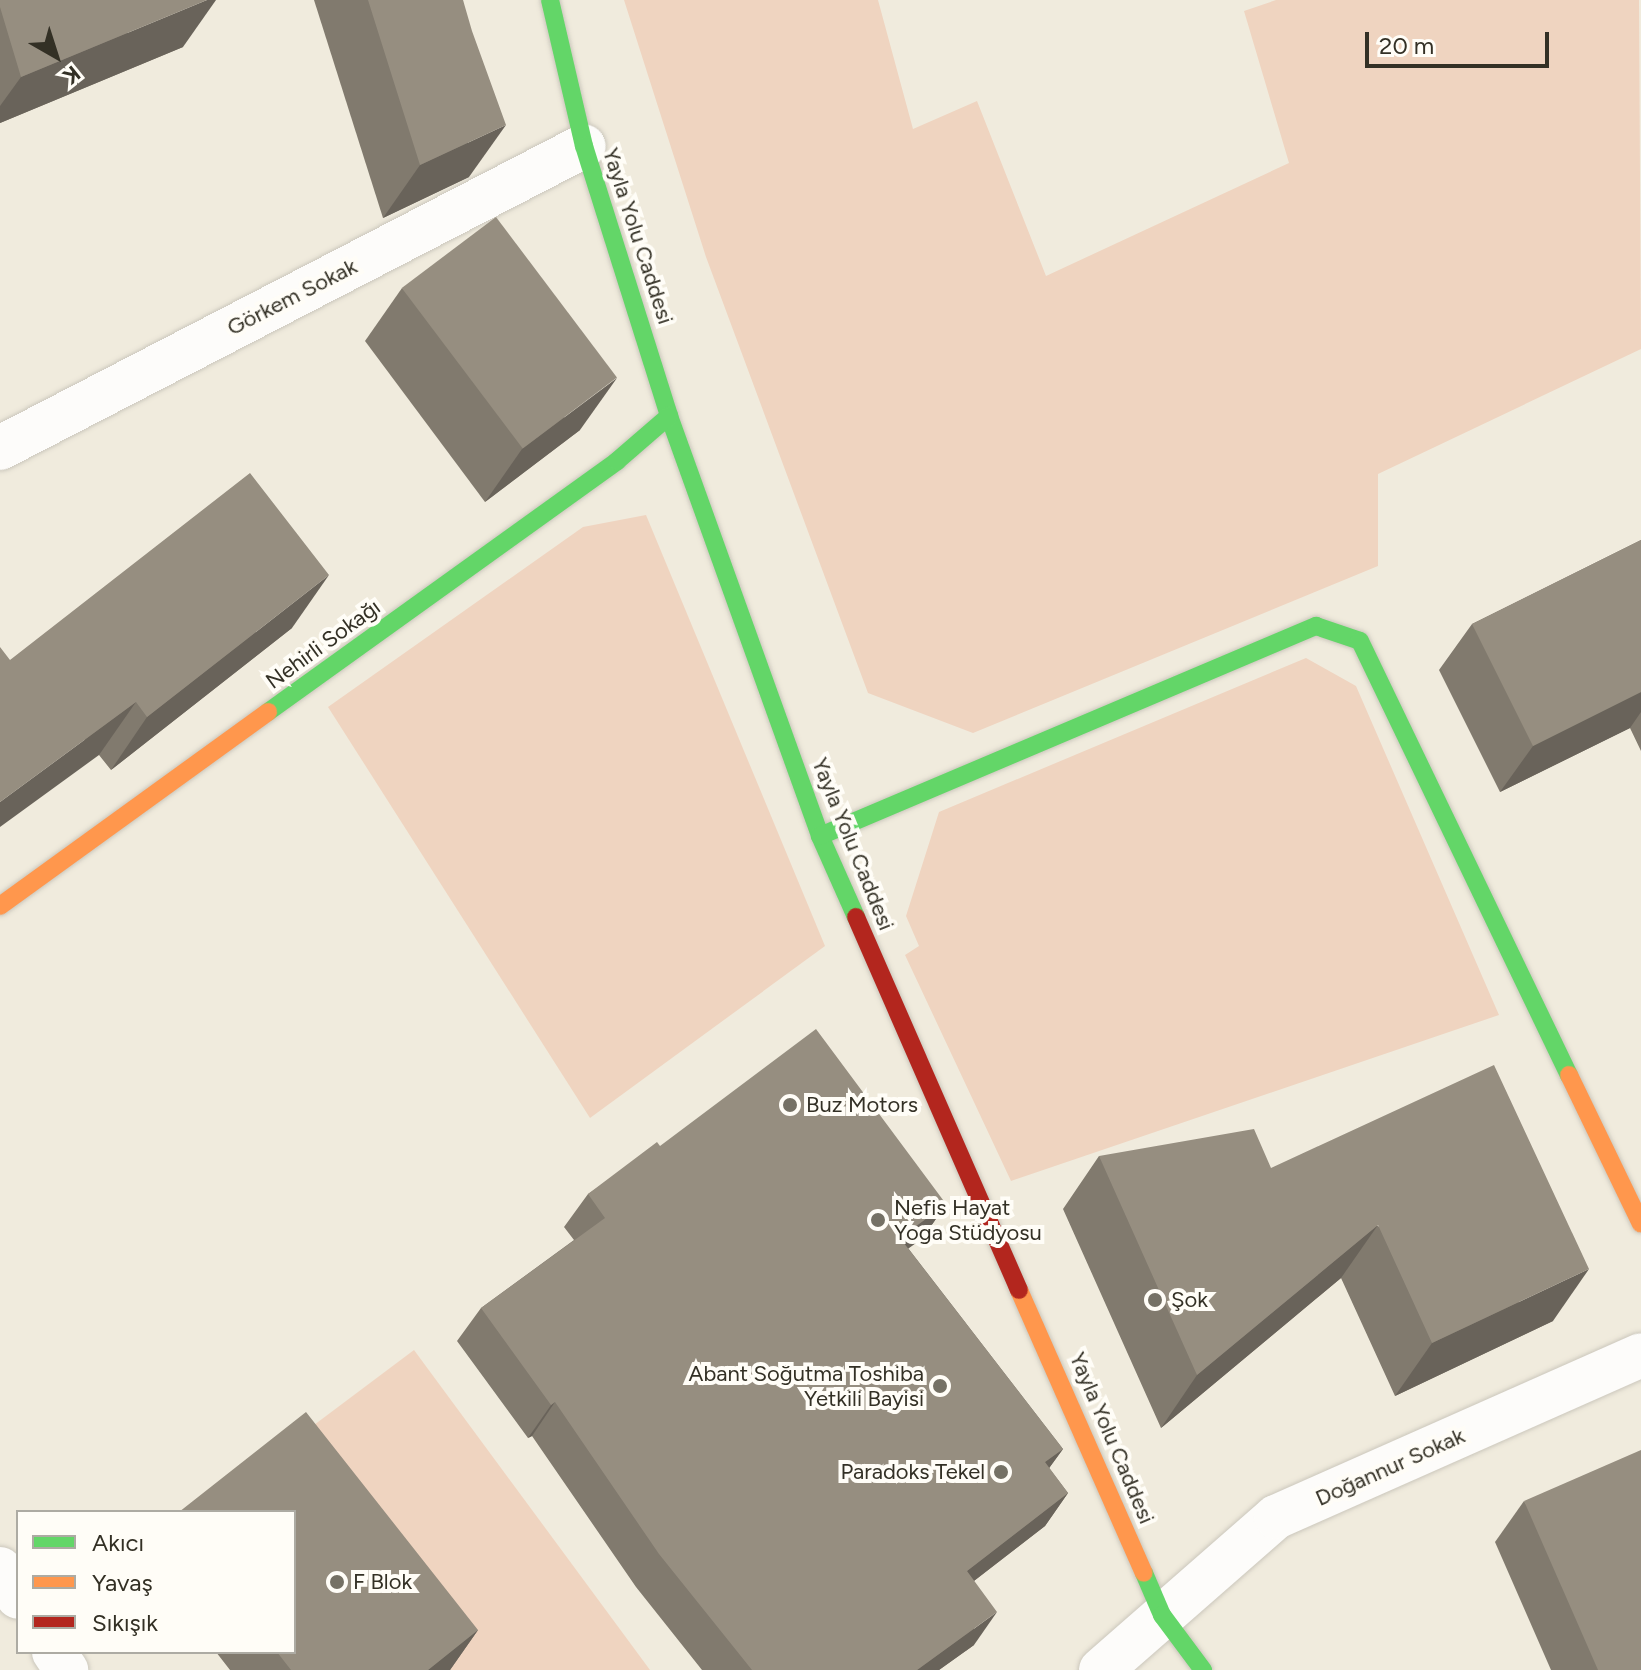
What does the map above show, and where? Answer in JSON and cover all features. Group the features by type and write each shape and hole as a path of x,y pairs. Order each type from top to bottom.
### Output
{"street":[{"name":"Yayla Yolu Caddesi","path":"550,0 584,146 669,416 820,836 1162,1615 1203,1670"},
{"name":"Görkem Sokak","path":"0,448 584,146"},
{"name":"Nehirli Sokağı","path":"0,906 605,470 669,416"},
{"path":"820,836 1316,626 1360,641 1629,1168 1641,1224"},
{"name":"Doğannur Sokak","path":"1101,1670 1276,1517 1641,1355"},
{"path":"0,1569 16,1594"}],"shaded area":[{"path":"624,0 878,0 913,129 977,101 1046,276 1289,163 1244,11 1276,0 1639,0 1641,349 1378,474 1378,566 973,733 868,693 706,257"},
{"path":"646,515 825,946 590,1118 328,707 583,527"},
{"path":"1306,658 1356,686 1499,1015 1011,1181 905,955 919,946 906,916 939,812"},
{"path":"414,1350 650,1670 439,1670 278,1452"}],"building":[{"path":"0,0 207,0 21,77"},
{"path":"368,0 463,0 506,125 420,165"},
{"path":"496,217 617,378 523,449 402,288"},
{"path":"250,473 329,575 147,717 136,702 0,802 0,647 10,660"},
{"path":"1641,540 1641,692 1533,746 1472,624"},
{"path":"816,1029 946,1204 900,1238 1063,1449 1045,1462 1068,1493 967,1571 997,1612 917,1670 752,1670 659,1554 555,1402 551,1405 481,1308 605,1218 588,1194 657,1142 660,1146"},
{"path":"1494,1065 1589,1269 1432,1343 1378,1225 1197,1375 1099,1156 1254,1129 1271,1168"},
{"path":"306,1412 478,1630 428,1670 291,1670 279,1654 296,1654 296,1510 182,1510"},
{"path":"1641,1450 1641,1670 1598,1670 1524,1501"}],"traffic: fast":[{"path":"550,0 584,146 669,416 820,836 856,917"},
{"path":"268,712 617,461 669,416"},
{"path":"820,836 1316,626 1360,641 1569,1075"},
{"path":"1144,1573 1162,1615 1203,1670"}],"traffic: slow":[{"path":"0,906 268,712"},
{"path":"1569,1075 1641,1224"},
{"path":"1019,1290 1144,1573"}],"traffic: jam":[{"path":"856,917 1019,1290"}],"place":[{"name":"Buz Motors","path":"790,1105"},
{"name":"Nefis Hayat Yoga Stüdyosu","path":"878,1220"},
{"name":"Şok","path":"1155,1300"},
{"name":"Abant Soğutma Toshiba Yetkili Bayisi","path":"940,1386"},
{"name":"Paradoks Tekel","path":"1001,1472"},
{"name":"F Blok","path":"337,1582"}]}
